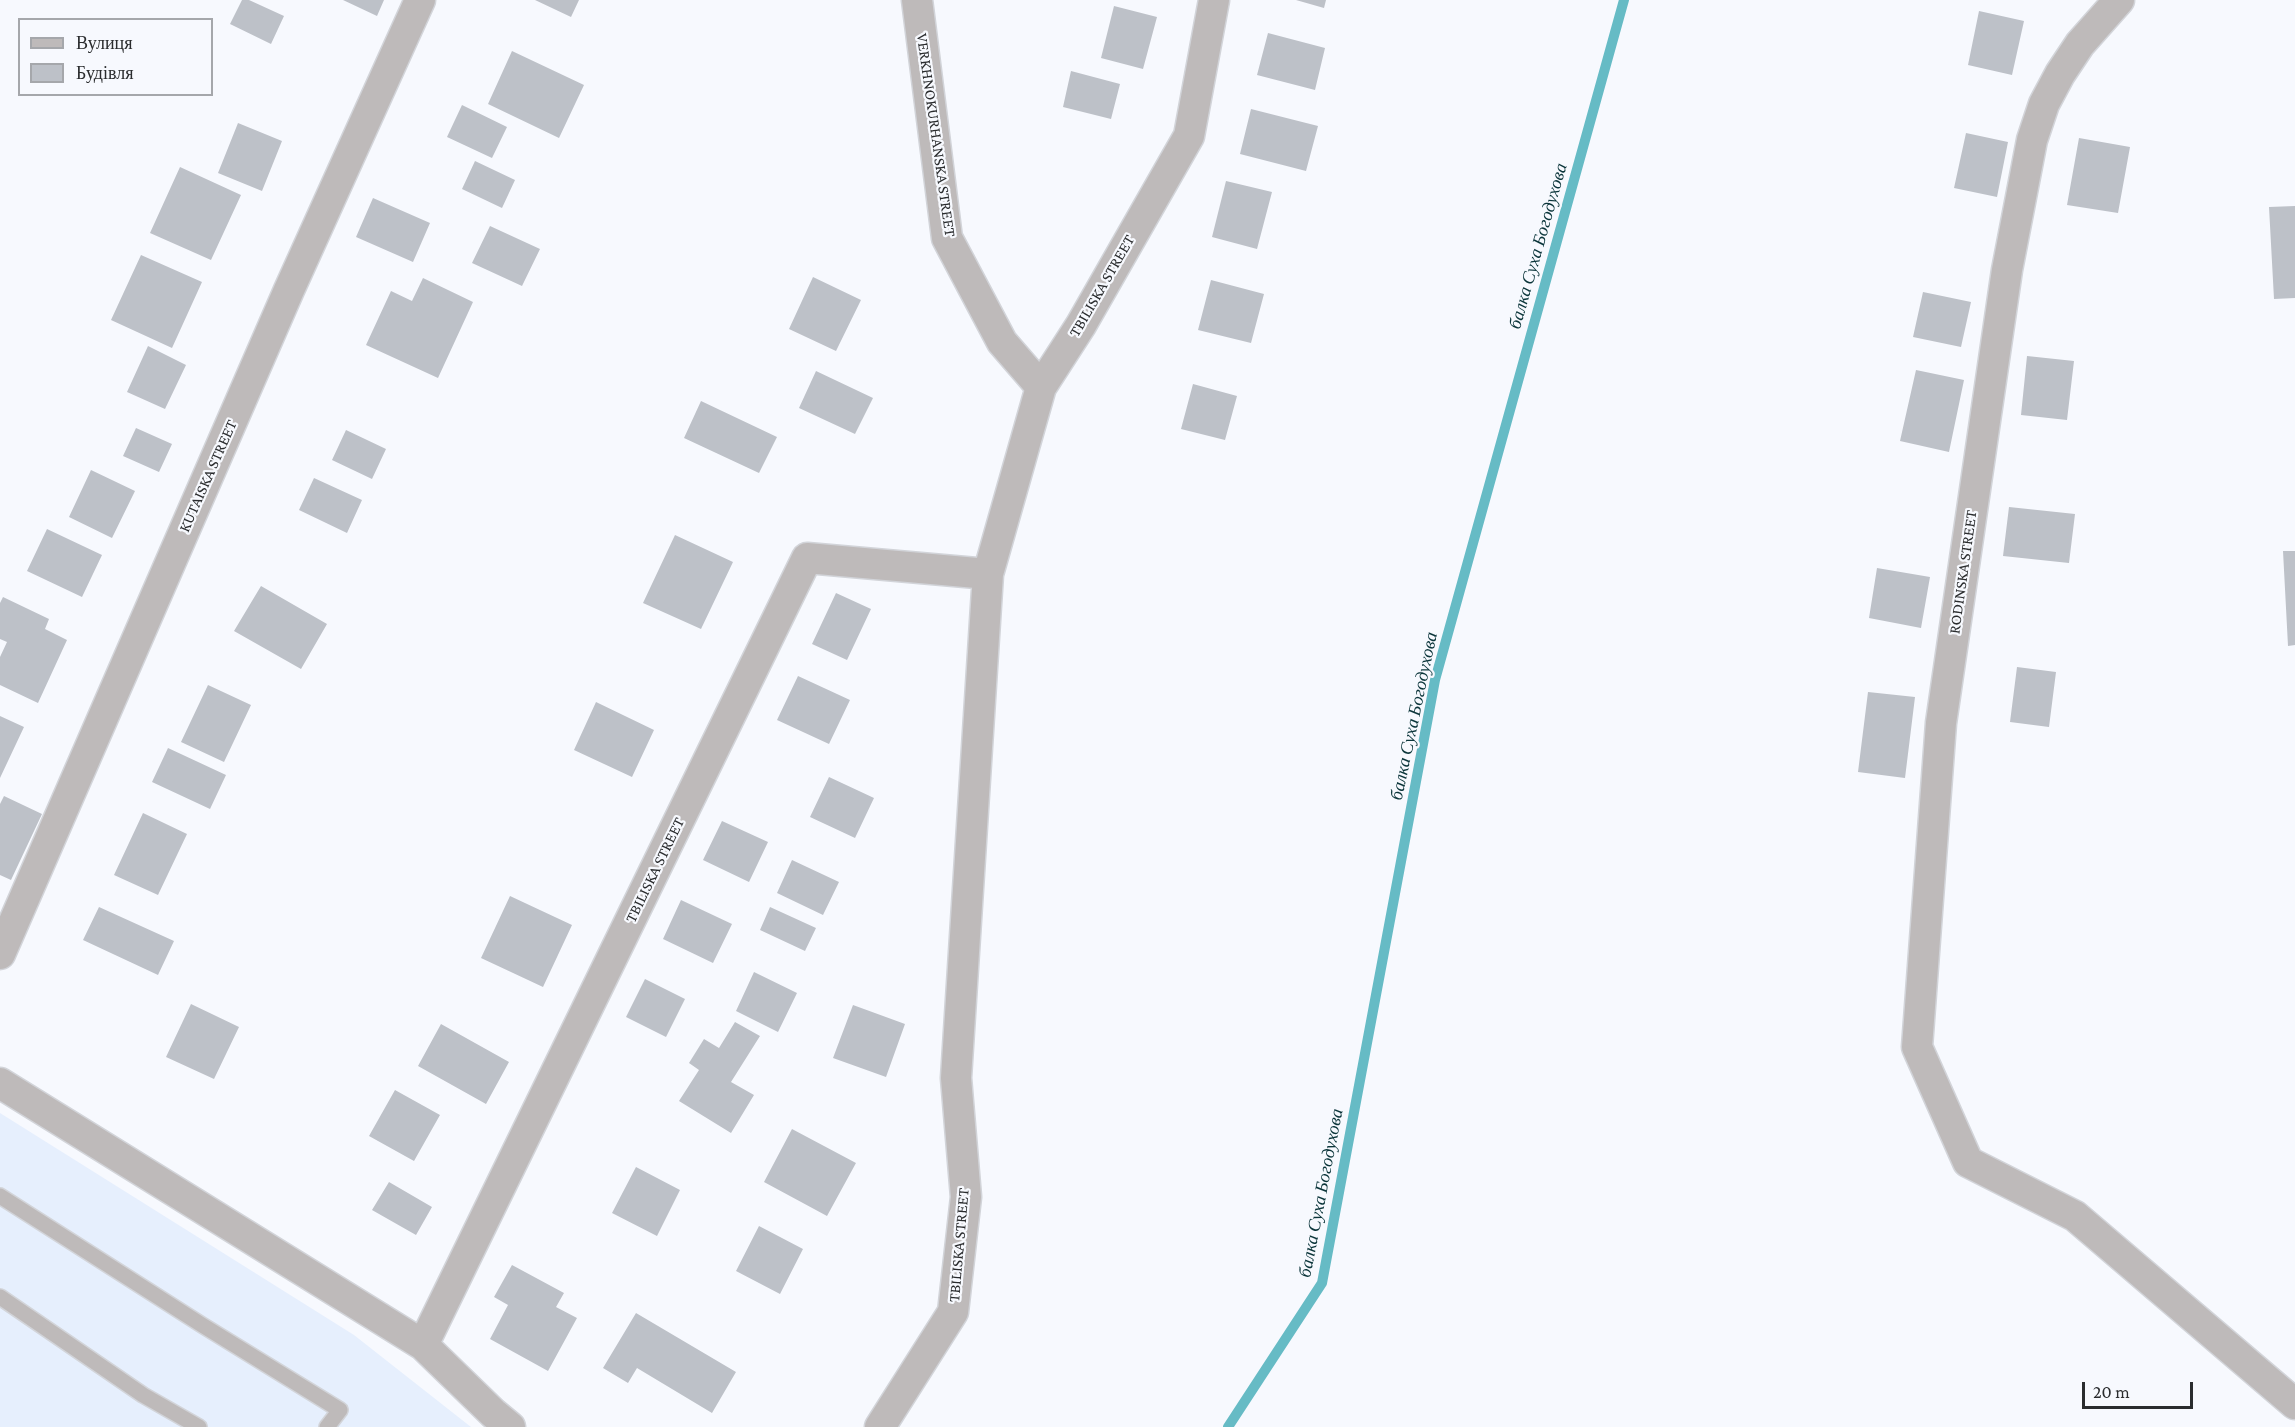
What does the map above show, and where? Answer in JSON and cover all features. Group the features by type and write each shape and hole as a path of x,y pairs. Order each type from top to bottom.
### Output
{"street":[{"name":"KUTAISKA STREET","path":"0,954 289,290 420,0"},
{"name":"VERKHNOKURHANSKA STREET","path":"917,0 947,238 1002,342 1041,387"},
{"name":"TBILISKA STREET","path":"880,1427 954,1312 966,1197 956,1078 988,574 1041,387 1081,325 1189,136 1214,0"},
{"name":"RODINSKA STREET","path":"2119,0 2080,44 2060,75 2044,104 2032,140 2007,270 1941,723 1917,1047 1968,1162 2075,1216 2295,1404"},
{"name":"TBILISKA STREET","path":"423,1345 807,558 988,574"},
{"path":"0,1083 423,1345 510,1427"}],"lane":[{"path":"0,1196 211,1331 340,1410 327,1427"},
{"path":"0,1297 143,1395 200,1427"}],"shaded area":[{"path":"0,1113 354,1335 471,1427 0,1427"}],"building":[{"path":"242,0 249,0 284,16 271,44 230,24"},
{"path":"343,0 384,0 377,16"},
{"path":"535,0 579,0 571,17"},
{"path":"1296,0 1326,0 1324,8"},
{"path":"1114,6 1157,17 1143,69 1101,58"},
{"path":"1979,11 2024,21 2012,75 1968,65"},
{"path":"1268,33 1325,48 1315,90 1257,75"},
{"path":"512,51 584,85 559,138 488,104"},
{"path":"1071,71 1120,84 1111,119 1063,107"},
{"path":"462,105 507,127 492,158 447,137"},
{"path":"1251,109 1318,126 1306,171 1240,154"},
{"path":"238,123 282,141 262,191 218,173"},
{"path":"1966,133 2008,142 1997,197 1954,188"},
{"path":"2079,138 2130,147 2118,213 2067,205"},
{"path":"475,161 515,180 502,208 462,189"},
{"path":"180,167 241,195 211,260 150,233"},
{"path":"1226,181 1272,192 1257,249 1212,237"},
{"path":"373,198 430,223 413,262 356,237"},
{"path":"2295,206 2295,298 2274,299 2269,207"},
{"path":"490,226 540,249 522,286 472,263"},
{"path":"141,255 202,282 172,348 111,320"},
{"path":"813,277 861,300 836,351 789,329"},
{"path":"423,278 473,302 438,378 366,345 391,291 412,301"},
{"path":"1211,280 1264,294 1251,343 1198,330"},
{"path":"1923,292 1971,302 1961,347 1913,337"},
{"path":"148,346 186,365 165,409 127,392"},
{"path":"2027,356 2074,361 2067,420 2021,415"},
{"path":"1916,370 1964,380 1949,452 1900,441"},
{"path":"816,371 873,398 855,434 799,408"},
{"path":"1193,384 1237,396 1225,440 1181,429"},
{"path":"701,401 777,437 759,473 684,438"},
{"path":"136,428 172,444 159,472 123,456"},
{"path":"346,430 386,449 372,479 332,460"},
{"path":"91,470 135,491 112,538 69,517"},
{"path":"314,478 362,500 347,533 299,510"},
{"path":"2009,507 2075,514 2069,563 2003,556"},
{"path":"47,529 102,555 82,597 27,571"},
{"path":"675,535 733,562 701,629 643,603"},
{"path":"2283,551 2295,551 2295,645 2288,646"},
{"path":"1877,568 1930,577 1921,628 1869,618"},
{"path":"261,586 327,624 301,669 234,631"},
{"path":"836,593 871,609 847,660 812,644"},
{"path":"3,597 49,619 45,629 67,640 38,703 0,685 0,657 7,642 0,639 0,603"},
{"path":"2017,667 2056,672 2049,727 2010,722"},
{"path":"798,676 850,700 829,744 777,720"},
{"path":"208,685 251,705 224,762 181,742"},
{"path":"1868,692 1915,697 1905,778 1858,772"},
{"path":"596,702 654,730 632,777 574,750"},
{"path":"0,716 24,727 0,778"},
{"path":"168,748 226,775 210,809 152,782"},
{"path":"829,777 874,798 855,838 810,817"},
{"path":"4,796 42,814 11,880 0,875 0,804"},
{"path":"143,813 187,834 158,895 114,875"},
{"path":"722,821 768,842 749,882 703,860"},
{"path":"792,860 839,882 823,915 777,893"},
{"path":"510,896 572,925 543,987 481,958"},
{"path":"681,900 732,924 713,963 663,939"},
{"path":"99,907 174,941 158,975 83,940"},
{"path":"770,907 816,928 805,951 760,930"},
{"path":"754,972 797,993 778,1032 736,1011"},
{"path":"645,979 685,999 666,1037 626,1017"},
{"path":"191,1004 239,1027 214,1079 166,1057"},
{"path":"853,1005 905,1024 886,1077 833,1058"},
{"path":"735,1022 760,1036 731,1082 754,1095 731,1133 679,1101 699,1070 689,1063 704,1039 719,1048"},
{"path":"441,1024 509,1062 486,1104 418,1066"},
{"path":"395,1090 440,1115 414,1161 369,1136"},
{"path":"792,1129 856,1163 827,1216 764,1182"},
{"path":"636,1167 680,1190 657,1236 612,1213"},
{"path":"389,1182 432,1207 416,1235 372,1210"},
{"path":"759,1226 803,1249 780,1294 736,1271"},
{"path":"512,1265 564,1293 556,1307 577,1318 548,1371 490,1339 508,1305 494,1297"},
{"path":"636,1313 736,1372 712,1413 637,1368 628,1383 603,1368"}],"waterway":[{"name":"балка Суха Богодухова","path":"1228,1427 1322,1283 1435,680 1624,0"}]}
